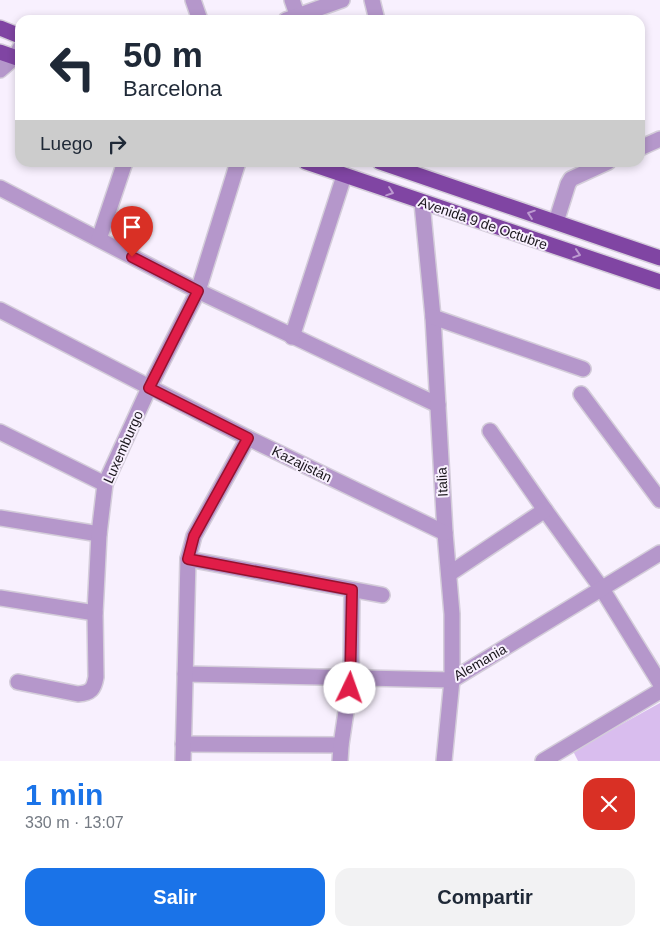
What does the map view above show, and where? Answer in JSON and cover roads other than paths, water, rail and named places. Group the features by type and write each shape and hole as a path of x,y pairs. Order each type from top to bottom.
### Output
{"main road":[{"path":"0,28 15,34"},
{"path":"0,52 15,54"},
{"name":"Avenida 9 de Octubre","path":"320,167 660,282"},
{"name":"Avenida 9 de Octubre","path":"415,169 556,222 660,258"}],"street":[{"path":"193,0 198,15"},
{"path":"292,0 294,15"},
{"path":"304,15 342,0"},
{"path":"372,0 376,15"},
{"path":"0,70 15,57"},
{"path":"645,146 660,139"},
{"path":"99,239 123,167"},
{"name":"Luxemburgo","path":"18,682 78,694 86,694 92,690 96,677 95,613 99,534 105,484 149,388 198,291 236,167"},
{"path":"556,222 571,179 597,167"},
{"path":"292,337 344,176"},
{"path":"0,188 198,291 438,405"},
{"name":"Italia","path":"422,202 433,317 445,533 452,614 452,680 444,761"},
{"name":"Kazajistán","path":"0,310 248,438 445,533"},
{"path":"433,317 583,369"},
{"path":"581,394 660,500"},
{"path":"490,431 602,589 660,682"},
{"path":"0,432 105,484"},
{"path":"183,761 188,559 194,536 248,438"},
{"path":"449,574 545,510"},
{"path":"0,518 99,534"},
{"name":"Alemania","path":"185,674 452,680 660,552"},
{"path":"188,559 382,595"},
{"path":"340,761 351,678 352,590"},
{"path":"0,598 95,613"},
{"path":"543,761 660,691"},
{"path":"183,744 341,745"}]}
